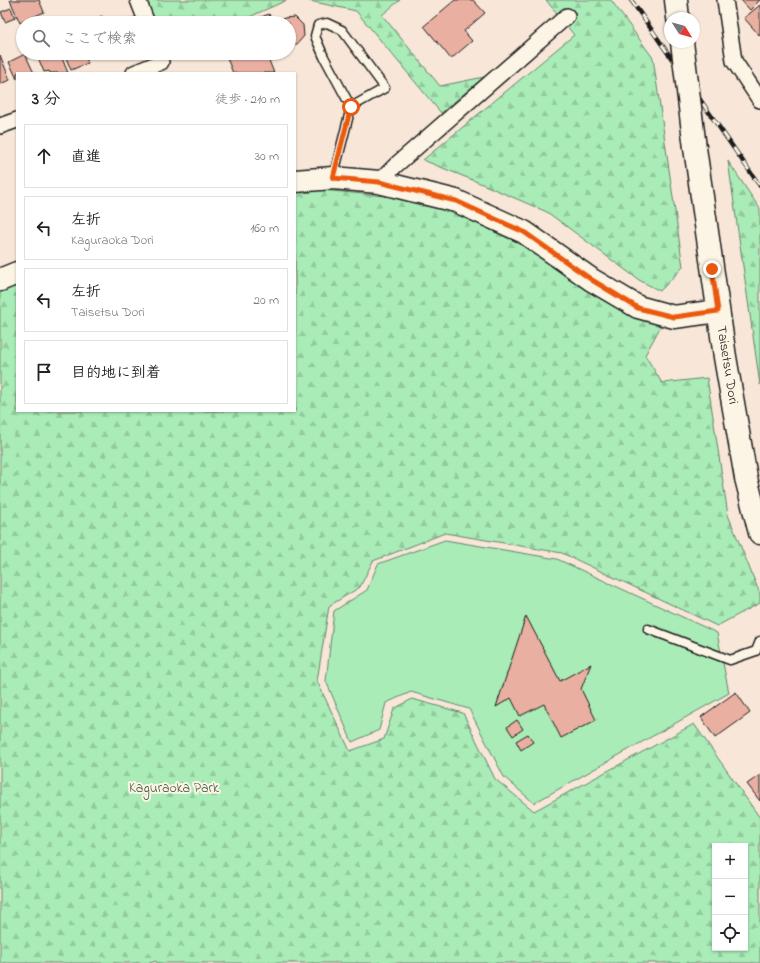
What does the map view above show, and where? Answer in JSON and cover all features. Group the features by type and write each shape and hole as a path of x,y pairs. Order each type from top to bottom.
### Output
{"main road":[{"path":"676,0 677,12"},
{"name":"Taisetsu Dori","path":"683,48 725,357 746,478 760,533"},
{"path":"296,181 333,178 379,182 456,201 524,232 592,280 638,308 674,317 718,311"},
{"path":"0,280 16,273"}],"street":[{"path":"138,0 144,16"},
{"path":"725,0 734,61 760,100"},
{"path":"379,182 396,165 567,16"},
{"path":"136,72 161,62 160,60"},
{"path":"0,126 16,120"}],"lane":[{"path":"333,178 351,107 324,57 315,36 318,24 327,23 342,30 385,88 351,107"},
{"path":"648,629 730,660 756,651 760,641"}],"green space":[{"path":"143,0 287,0 252,16 149,16"},
{"path":"305,0 400,0 382,15 440,86 484,77 441,113 356,11"},
{"path":"546,0 611,0 653,58 683,267 660,291 639,280 547,212 423,160 574,35"},
{"path":"728,161 760,209 760,385"},
{"name":"Kaguraoka Park","path":"321,190 405,198 481,220 545,258 663,322 645,355 662,383 707,378 728,515 760,594 760,603 717,626 562,553 445,533 373,561 360,587 329,606 317,681 350,751 384,739 394,709 412,699 463,713 495,779 534,811 694,724 760,818 760,963 157,963 156,961 150,963 0,963 0,292 16,285 16,412 296,412 296,193"},
{"path":"445,540 557,559 717,633 729,693 534,803 504,777 469,709 411,692 386,703 379,730 352,742 326,681 334,611 367,590 378,564"}],"building":[{"path":"10,0 39,0 44,12 35,16 17,16"},
{"path":"455,0 473,0 485,13 464,31 472,41 451,59 424,26"},
{"path":"741,0 760,0 750,10"},
{"path":"760,5 760,36 744,18"},
{"path":"11,8 15,18 5,22 1,12"},
{"path":"296,18 303,25 304,36 297,44"},
{"path":"0,55 10,80 0,84"},
{"path":"16,58 16,60 28,60 34,72 16,72 16,77 9,62"},
{"path":"39,60 63,60 68,72 49,71 44,72"},
{"path":"67,60 87,60 88,63 71,70"},
{"path":"228,60 269,60 274,72 233,72"},
{"path":"526,616 560,681 591,664 581,689 596,720 561,738 544,704 520,716 511,698 496,707"},
{"path":"736,692 750,713 715,738 701,717"},
{"path":"517,720 523,729 513,736 507,727"},
{"path":"528,734 533,742 521,750 516,741"},
{"path":"760,775 760,801 747,784"}],"railway":[{"path":"631,0 760,186"}],"route":[{"path":"351,107 336,161 333,178 379,182 456,201 524,232 592,280 638,308 674,317 718,311 712,269"}]}
